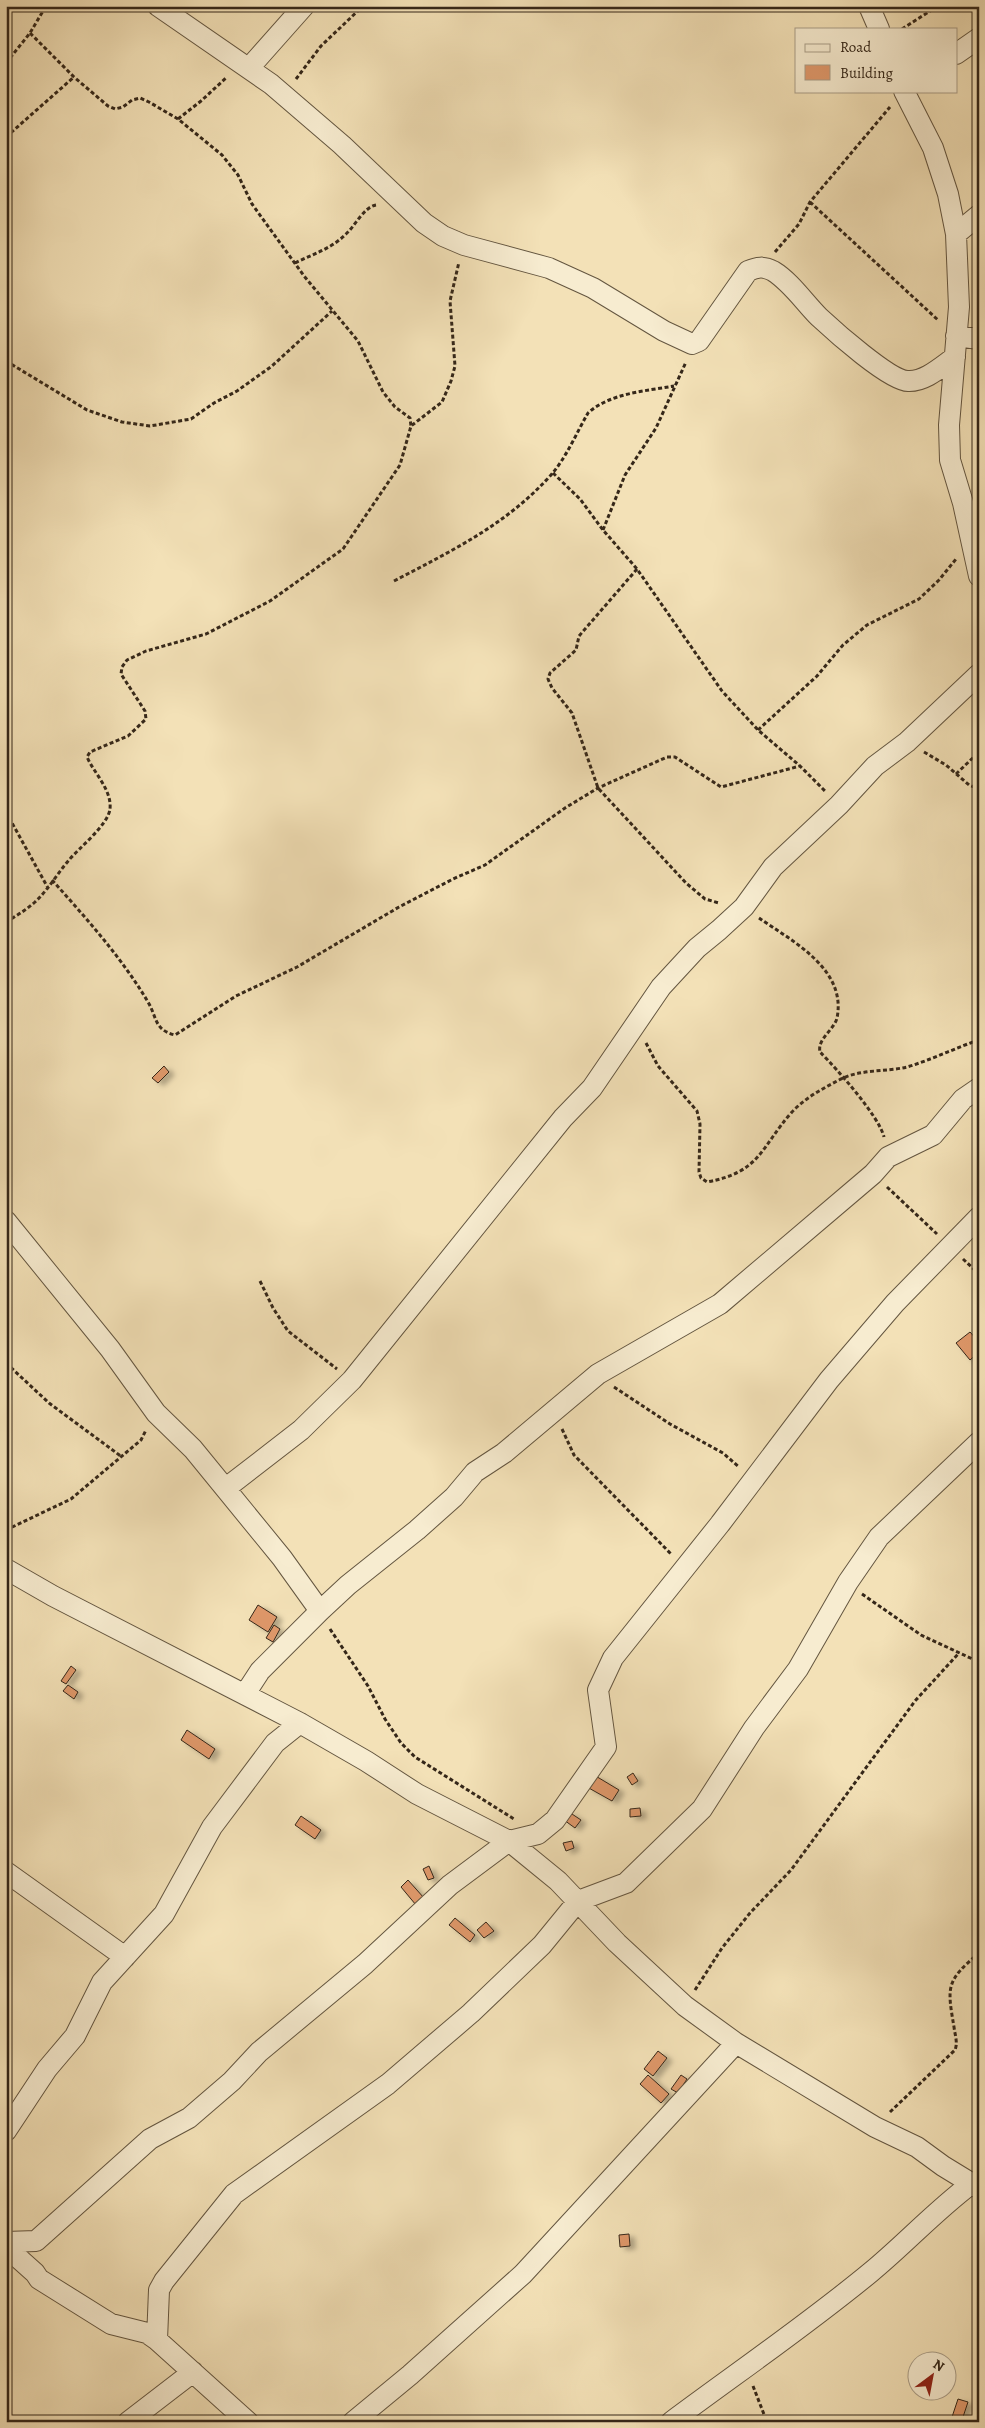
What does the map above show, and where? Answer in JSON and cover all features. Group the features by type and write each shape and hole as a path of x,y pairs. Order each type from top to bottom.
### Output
{"street":[{"path":"158,6 249,68 286,97 342,145 424,223 443,236 464,245 549,268 607,296 664,331 688,343 700,341 748,271 762,267 772,270 782,278 820,317 874,363 896,378 908,382 922,379 955,358"},
{"path":"249,68 304,6"},
{"path":"869,6 880,28"},
{"path":"958,53 979,38"},
{"path":"899,97 938,161 948,194 956,234 959,279 949,425 950,460 972,541 979,576"},
{"path":"956,234 979,215"},
{"path":"956,336 979,339"},
{"path":"226,1488 301,1430 352,1380 563,1118 592,1088 661,987 697,948 720,930 744,907 773,867 839,805 875,766 907,742 979,674"},
{"path":"245,1694 260,1670 320,1611 348,1585 418,1530 454,1496 475,1472 504,1453 598,1374 720,1304 873,1174 888,1157 933,1135 963,1100 979,1088"},
{"path":"6,2242 36,2241 150,2139 190,2118 232,2082 259,2052 372,1958 450,1885 509,1841 538,1834 555,1820 606,1747 598,1690 613,1658 841,1366 895,1303 952,1247 979,1217"},
{"path":"6,1221 110,1349 156,1414 193,1449 226,1488 282,1558 320,1611"},
{"path":"157,2340 160,2290 164,2281 234,2194 334,2123 410,2065 471,2013 542,1945 578,1901 626,1883 702,1808 754,1728 798,1669 848,1582 878,1537 976,1448"},
{"path":"6,1569 53,1596 245,1694 366,1761 417,1794 509,1841 558,1881 617,1943 685,2006 736,2043 875,2127 917,2147 975,2186 953,2197 872,2272 671,2422"},
{"path":"6,2130 42,2076 75,2036 102,1982 164,1914 205,1838 275,1743 300,1724"},
{"path":"6,1872 125,1957"},
{"path":"353,2422 410,2376 523,2274 736,2043"},
{"path":"6,2247 35,2273 38,2279 111,2324 147,2333 157,2340 248,2422"},
{"path":"128,2422 193,2372"}],"path":[{"path":"6,63 30,33 46,6"},
{"path":"286,97 301,70 321,46 363,6"},
{"path":"904,28 938,6"},
{"path":"6,922 33,904 48,889 52,880 98,829 110,811 108,796 89,762 88,754 128,736 146,719 145,711 120,674 127,660 146,651 206,634 226,624 287,591 343,549 400,465 411,426 410,418 394,408 383,392 358,341 317,295 252,204 246,187 222,156 178,119 140,98 132,100 116,109 108,106 74,77 30,33"},
{"path":"178,119 202,101 227,77 249,68"},
{"path":"6,136 74,77"},
{"path":"762,267 799,224 810,202 899,97"},
{"path":"810,202 956,336"},
{"path":"295,263 319,254 332,245 346,234 373,205 379,204"},
{"path":"411,426 442,402 451,381 455,366 450,301 464,245"},
{"path":"6,361 87,410 122,422 150,426 191,419 214,403 237,391 272,366 332,311"},
{"path":"603,530 625,475 656,428 674,386 696,343"},
{"path":"394,581 487,531 528,498 552,473 588,413 595,406 617,398 674,386"},
{"path":"552,473 580,499 603,530 637,569 722,691 758,730 800,766 839,805"},
{"path":"758,730 817,676 843,645 867,625 919,599 939,580 972,541"},
{"path":"637,569 579,636 576,650 549,675 552,688 574,718 598,788 636,827 669,866 697,893 712,902 744,907 826,968 838,998 838,1016 836,1023 819,1049 871,1110 882,1129 888,1157"},
{"path":"907,742 946,765 969,785 979,789"},
{"path":"956,774 979,752"},
{"path":"52,880 118,959 148,1003 156,1024 175,1035 236,996 297,967 407,903 485,865 565,808 598,788 668,757 675,757 721,788 800,766"},
{"path":"7,814 48,889"},
{"path":"640,1016 647,1044 658,1066 697,1111 700,1124 699,1172 701,1178 707,1182 732,1175 757,1160 792,1112 807,1098 842,1078 907,1066 979,1040"},
{"path":"873,1174 979,1274"},
{"path":"260,1281 273,1308 293,1336 352,1380"},
{"path":"6,1363 48,1403 122,1458"},
{"path":"598,1374 670,1424 723,1453 753,1478"},
{"path":"558,1406 563,1433 574,1455 684,1568"},
{"path":"6,1530 71,1500 141,1440 156,1414"},
{"path":"848,1582 879,1608 921,1635 979,1662"},
{"path":"320,1611 368,1686 385,1719 401,1743 415,1757 538,1834"},
{"path":"685,2006 722,1948 750,1913 791,1870 915,1702 960,1653"},
{"path":"875,2127 955,2050 956,2041 949,1996 952,1982 958,1971 979,1953"},
{"path":"746,2367 767,2422"}],"building":[{"path":"164,1066 169,1072 158,1083 152,1078"},
{"path":"970,1332 979,1342 979,1352 970,1360 956,1343"},
{"path":"258,1605 277,1617 268,1632 249,1620"},
{"path":"274,1625 280,1629 273,1642 266,1638"},
{"path":"71,1666 76,1670 66,1684 61,1681"},
{"path":"68,1685 78,1692 74,1699 63,1691"},
{"path":"187,1730 215,1749 209,1759 181,1740"},
{"path":"633,1773 638,1781 632,1785 627,1777"},
{"path":"594,1775 619,1790 612,1801 587,1787"},
{"path":"640,1808 641,1816 630,1817 630,1809"},
{"path":"569,1812 581,1820 575,1828 564,1820"},
{"path":"301,1816 321,1830 315,1839 295,1825"},
{"path":"572,1841 574,1848 566,1851 563,1843"},
{"path":"429,1866 434,1878 428,1880 423,1869"},
{"path":"408,1880 424,1898 416,1905 401,1887"},
{"path":"455,1918 475,1935 470,1942 449,1925"},
{"path":"486,1922 494,1931 484,1938 477,1930"},
{"path":"658,2051 667,2058 653,2076 644,2069"},
{"path":"648,2075 669,2094 661,2103 640,2084"},
{"path":"681,2075 687,2079 678,2093 671,2089"},
{"path":"629,2234 630,2246 620,2247 619,2235"},
{"path":"958,2399 968,2402 962,2420 952,2417"}]}
